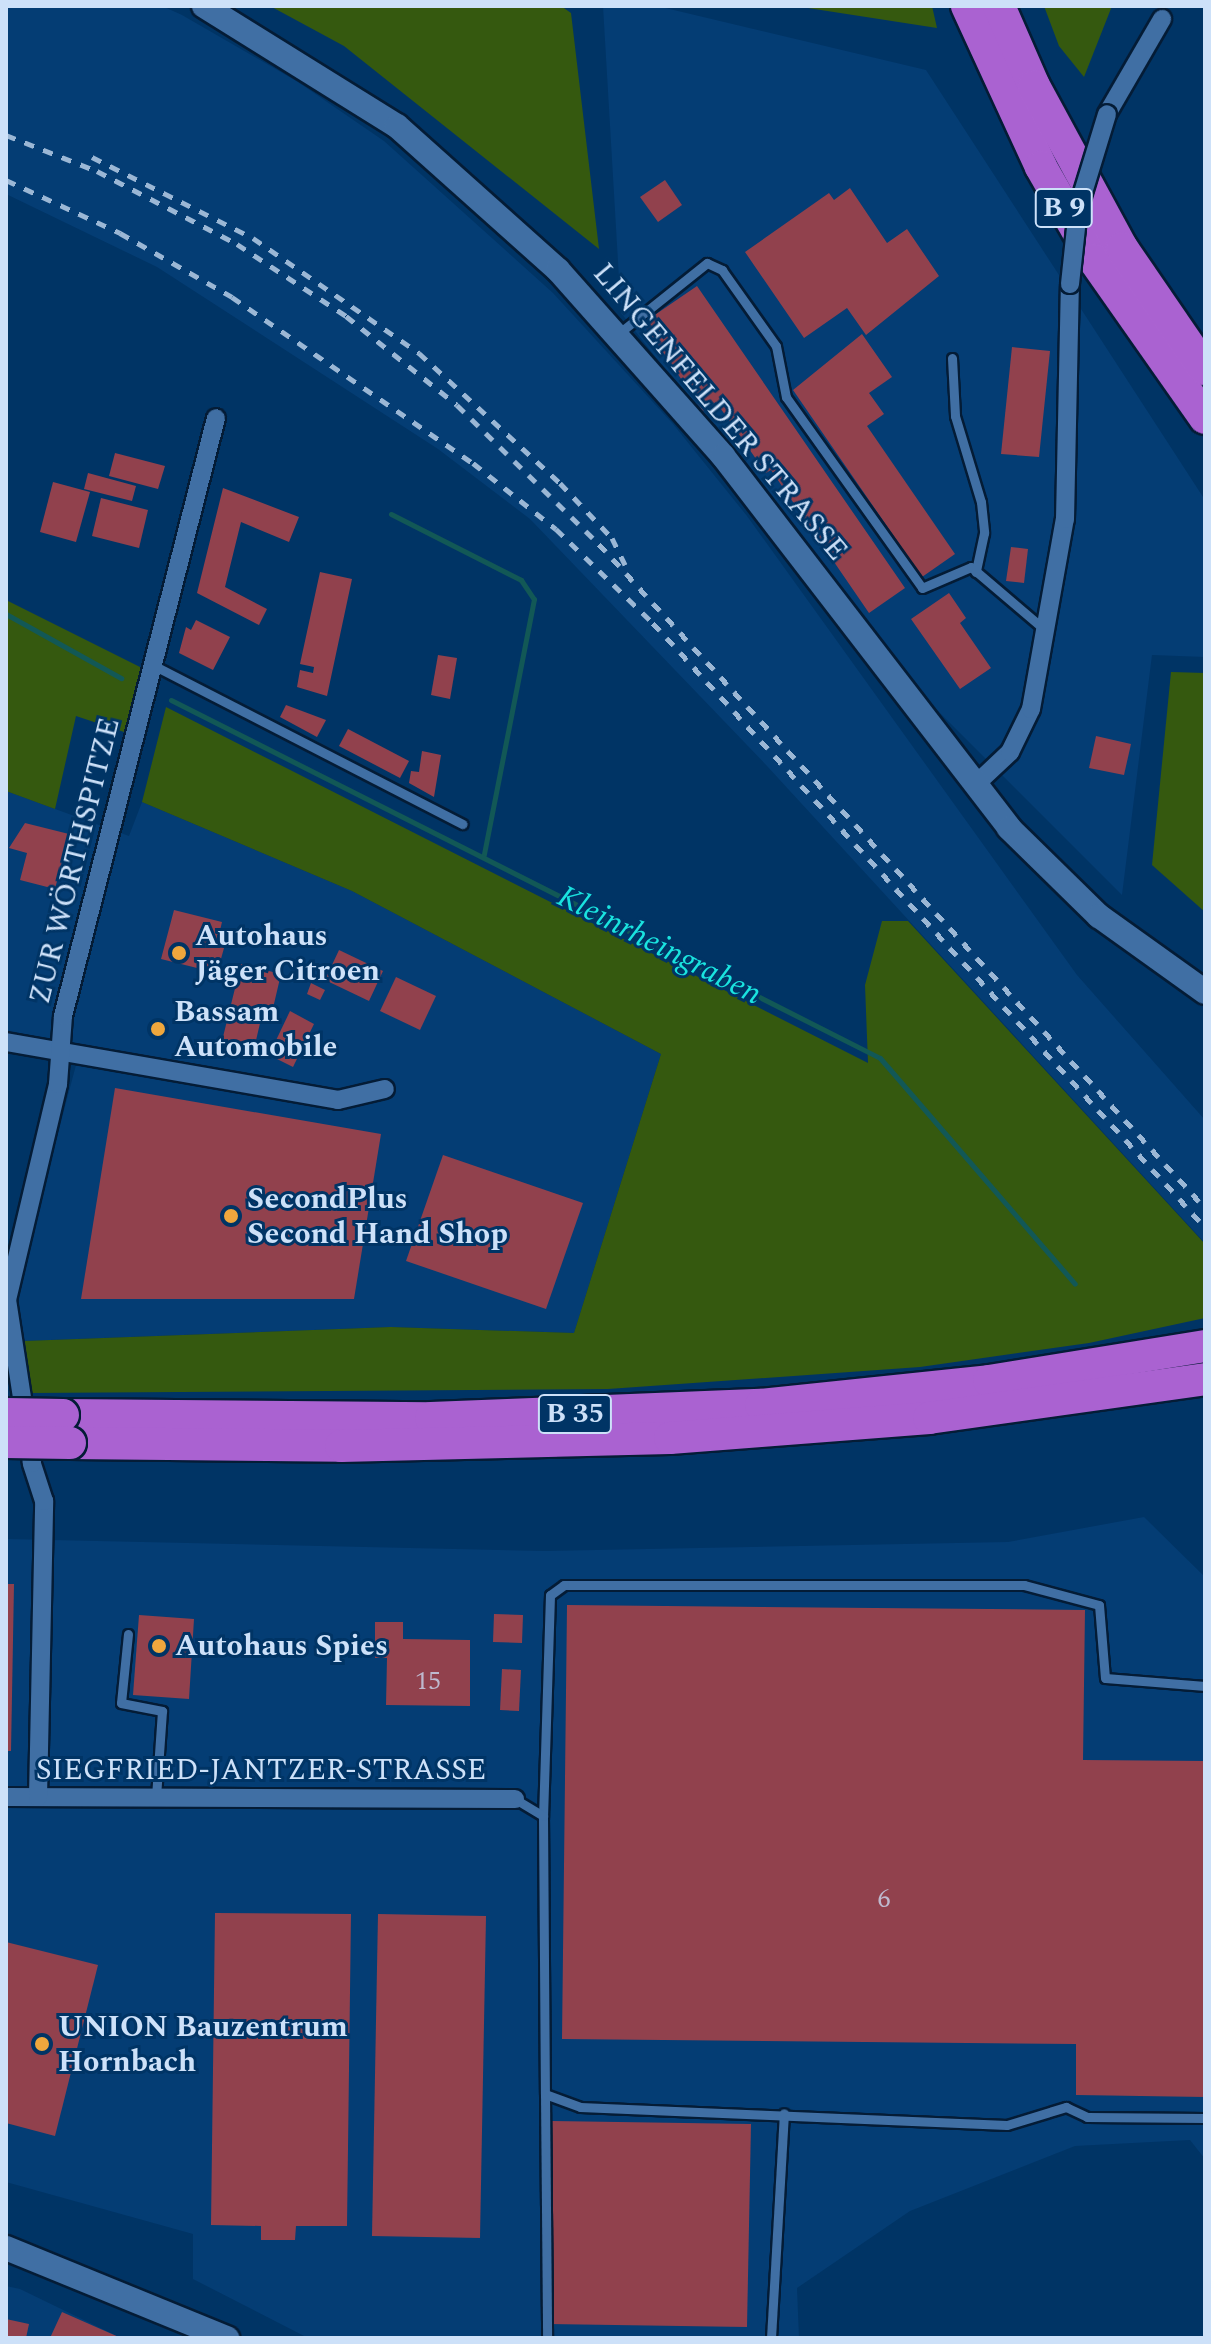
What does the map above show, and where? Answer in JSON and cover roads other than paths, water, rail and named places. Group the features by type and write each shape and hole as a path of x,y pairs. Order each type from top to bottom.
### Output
{"highway":[{"name":"B 9","path":"967,6 1041,167 1094,260 1205,418"},
{"name":"B 9","path":"999,6 1034,86 1122,248 1205,369"},
{"name":"B 35","path":"6,1442 67,1429 746,1406 989,1381 1205,1346"},
{"name":"B 35","path":"6,1414 67,1429 402,1445 712,1436 929,1418 1205,1379"}],"main road":[{"name":"LINGENFELDER STRASSE","path":"204,6 408,135 525,238 618,334 723,456 975,785 1047,870 1118,931 1205,992"},
{"path":"6,2248 227,2338"}],"street":[{"path":"975,785 1010,752 1023,729 1045,630 1068,473 1070,284 1078,209 1107,114 1166,12"},
{"name":"ZUR WÖRTHSPITZE","path":"38,1797 44,1501 32,1463 7,1300 63,1053 63,1016 216,418"},
{"path":"6,1042 338,1100 385,1089"},
{"name":"SIEGFRIED-JANTZER-STRASSE","path":"6,1797 515,1799"}],"lane":[{"path":"618,334 707,263 722,270 776,346 786,397 922,588 971,567 1045,630"},
{"path":"952,358 955,416 981,502 984,533 976,572"},
{"path":"153,665 463,824"},
{"path":"547,2338 543,1816 550,1595 564,1585 1024,1585 1099,1605 1105,1678 1205,1686"},
{"path":"128,1634 121,1703 162,1711 156,1797"},
{"path":"515,1799 543,1816"},
{"path":"545,2094 580,2107 784,2113 1007,2125 1066,2107 1087,2117 1205,2118"},
{"path":"771,2338 784,2113"}],"waterway":[{"path":"391,514 521,580 534,599 484,855"},
{"name":"Kleinrheingraben","path":"6,614 121,678"},
{"name":"Kleinrheingraben","path":"171,700 880,1058 1075,1284"}],"railway":[{"path":"6,135 97,171 237,244 346,316 457,405 599,544 1205,1208"},
{"path":"92,157 253,238 419,353 560,483 612,538 625,565"},
{"path":"6,180 120,233 232,297 473,463 556,529 653,623 1205,1227"}],"place":[{"name":"Autohaus Jäger Citroen","path":"179,953"},
{"name":"Bassam Automobile","path":"158,1029"},
{"name":"SecondPlus Second Hand Shop","path":"231,1216"},
{"name":"Autohaus Spies","path":"159,1646"},
{"name":"UNION Bauzentrum Hornbach","path":"42,2044"}]}
